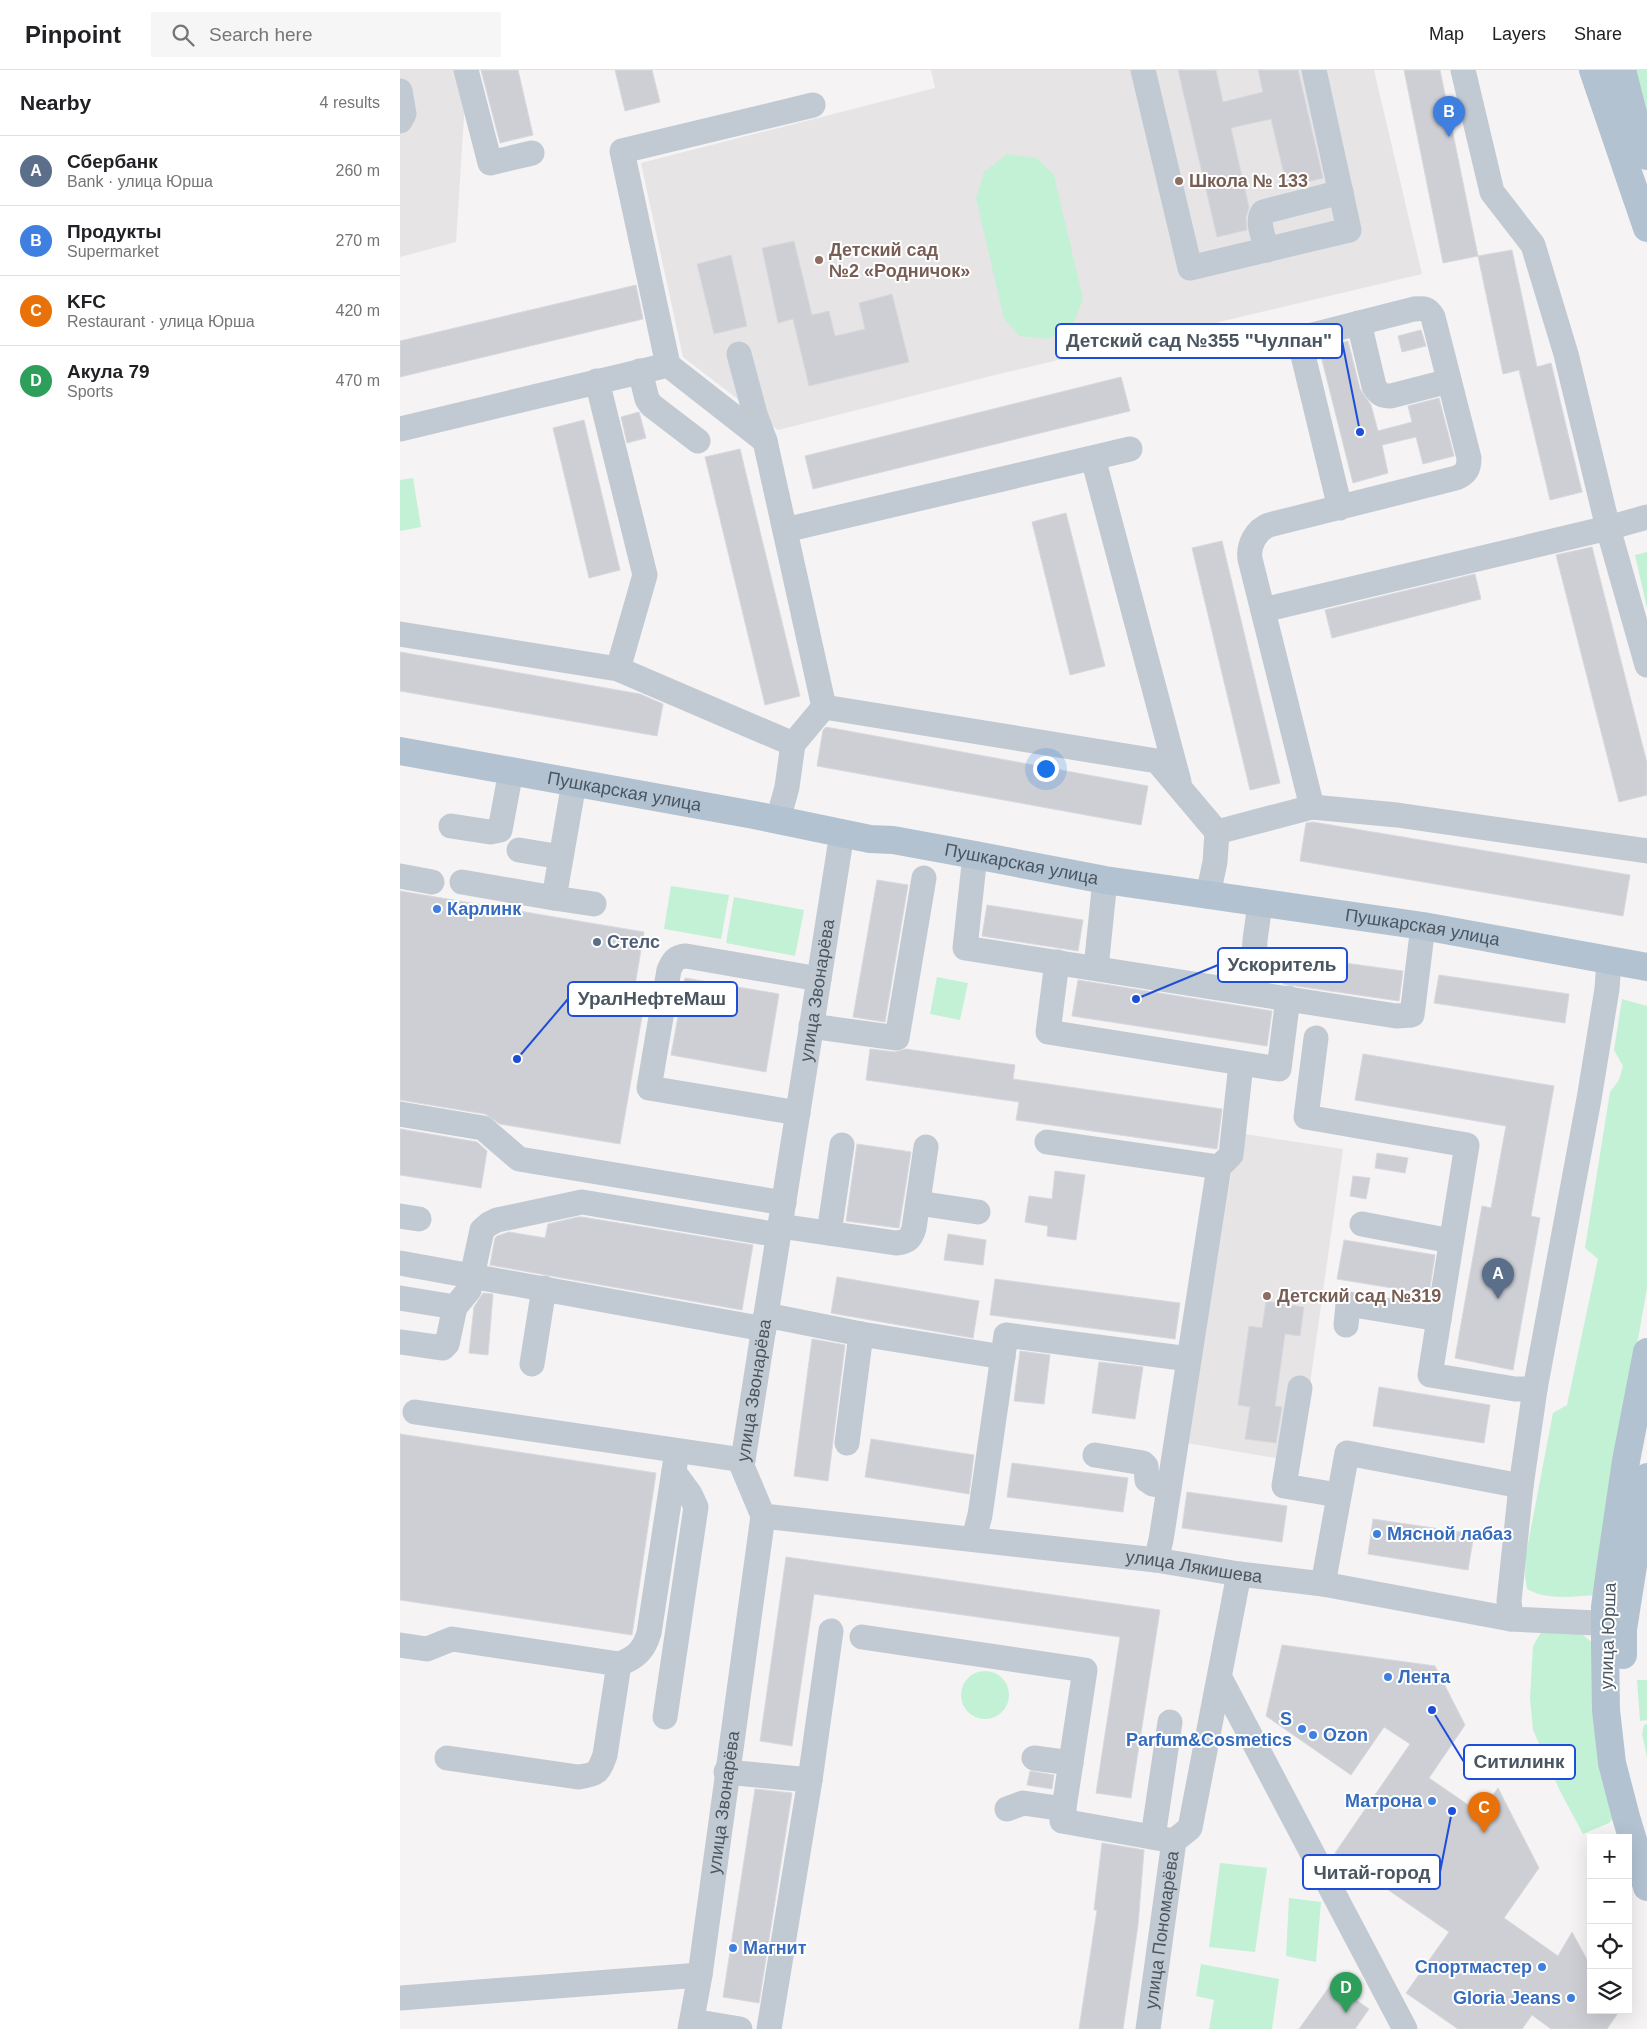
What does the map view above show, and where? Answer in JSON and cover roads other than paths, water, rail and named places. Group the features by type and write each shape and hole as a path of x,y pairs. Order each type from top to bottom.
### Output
{"main road":[{"path":"1593,70 1647,228"},
{"path":"1622,70 1637,129 1647,156"},
{"name":"Пушкарская улица","path":"400,751 1105,880 1260,904 1423,926 1647,967"},
{"name":"улица Юрша","path":"1630,1570 1626,1461 1647,1352"},
{"name":"улица Юрша","path":"1647,1477 1630,1570 1615,1622 1606,1710 1612,1763 1647,1887"},
{"name":"улица Юрша","path":"1615,1622 1624,1713 1632,1769 1647,1829"}],"street":[{"path":"466,70 490,163 532,153"},
{"path":"1143,70 1190,268 1349,230 1314,70"},
{"path":"1463,70 1492,192 1532,245 1566,354 1608,528 1647,665"},
{"path":"400,92 404,114 400,121"},
{"path":"765,441 668,365 622,151 813,104"},
{"path":"1266,250 1260,222 1260,216 1264,212 1341,192"},
{"path":"1312,807 1249,554 1250,548 1259,531 1269,525 1340,508 1456,478 1465,474 1469,467 1469,458 1430,311 1423,308 1414,309 1312,335 1305,340 1301,348 1340,508"},
{"path":"1359,323 1374,386 1378,393 1383,396 1391,396 1449,381"},
{"path":"739,354 755,414 765,441 824,707"},
{"path":"400,430 668,365"},
{"path":"640,371 651,405 698,441"},
{"path":"597,381 645,575 618,669"},
{"path":"785,530 1130,449"},
{"path":"1093,458 1181,788"},
{"path":"1263,610 1608,528 1647,517"},
{"path":"400,634 618,669 793,744"},
{"path":"824,707 1157,761 1217,832 1215,862 1208,895"},
{"path":"778,820 787,787 793,744 824,707"},
{"path":"451,826 490,832 500,830 511,771"},
{"path":"554,898 574,783"},
{"path":"1217,832 1312,807 1397,814 1647,851"},
{"name":"улица Звонарёва","path":"691,2025 700,1975 726,1772 763,1516 742,1466 842,833"},
{"path":"519,850 561,857"},
{"path":"975,855 965,948 1396,1016 1412,1015 1423,926"},
{"path":"400,876 432,882"},
{"path":"811,1026 897,1038 924,878"},
{"path":"1096,968 1105,880"},
{"path":"462,882 594,904"},
{"path":"1252,992 1255,940 1260,904"},
{"path":"798,1113 649,1088 669,970 672,961 678,957 686,956 819,979"},
{"path":"1511,1619 1509,1601 1521,1486 1535,1389 1588,1099 1607,989 1609,961"},
{"path":"1057,962 1048,1032 1241,1064 1279,1069 1288,998"},
{"path":"1316,1038 1306,1117 1467,1144 1430,1375 1515,1389 1535,1389"},
{"path":"1156,1560 1220,1167 1231,1155 1241,1064"},
{"path":"400,1114 483,1128 519,1158 829,1233 905,1242 911,1237 926,1147"},
{"path":"1047,1142 1220,1167"},
{"path":"829,1233 842,1145"},
{"path":"400,1342 443,1348 450,1339 455,1307 469,1290 482,1230 488,1224 497,1220 582,1202 781,1221"},
{"path":"918,1203 978,1212"},
{"path":"1362,1224 1451,1241"},
{"path":"400,1263 544,1288 765,1322 861,1334 1003,1357"},
{"path":"532,1364 544,1288"},
{"path":"400,1298 455,1307"},
{"path":"1346,1325 1348,1304 1439,1319"},
{"path":"847,1443 861,1334"},
{"path":"974,1538 980,1515 1006,1335 1189,1359"},
{"path":"1300,1388 1284,1486 1338,1495"},
{"path":"415,1412 675,1461 743,1460"},
{"path":"1323,1584 1347,1453 1521,1486"},
{"path":"1095,1455 1143,1463 1146,1466 1146,1480 1149,1483 1169,1487"},
{"path":"400,1645 427,1649 452,1639 619,1664 630,1660 640,1653 648,1638 675,1461"},
{"path":"665,1717 696,1507 675,1461"},
{"name":"улица Лякишева","path":"763,1516 974,1538 1156,1560 1239,1574 1323,1584 1511,1619 1615,1622"},
{"name":"улица Пономарёва","path":"1148,2029 1164,1839 1190,1828 1239,1574"},
{"path":"769,2029 810,1780 831,1631"},
{"path":"862,1637 1085,1670 1062,1821 1164,1839 1170,1722"},
{"path":"447,1758 578,1777 592,1776 600,1769 605,1755 619,1664"},
{"path":"1220,1678 1405,2029"},
{"path":"1034,1758 1071,1763"},
{"path":"726,1772 810,1780"},
{"path":"1007,1810 1023,1803 1064,1809"},
{"path":"400,1998 700,1975"},
{"path":"691,2025 740,2029"}],"place":[{"name":"Продукты","path":"1449,137"},
{"name":"Школа № 133","path":"1179,181"},
{"name":"Детский сад №2 «Родничок»","path":"819,260"},
{"name":"Детский сад №355 \"Чулпан\"","path":"1360,432"},
{"name":"Карлинк","path":"437,909"},
{"name":"Стелс","path":"597,942"},
{"name":"Ускоритель","path":"1136,999"},
{"name":"УралНефтеМаш","path":"517,1059"},
{"name":"Детский сад №319","path":"1267,1296"},
{"name":"Сбербанк","path":"1498,1299"},
{"name":"Мясной лабаз","path":"1377,1534"},
{"name":"Лента","path":"1388,1677"},
{"name":"Ситилинк","path":"1432,1710"},
{"name":"S Parfum&Cosmetics","path":"1302,1729"},
{"name":"Ozon","path":"1313,1735"},
{"name":"Матрона","path":"1432,1801"},
{"name":"Читай-город","path":"1452,1811"},
{"name":"KFC","path":"1484,1833"},
{"name":"Магнит","path":"733,1948"},
{"name":"Спортмастер","path":"1542,1967"},
{"name":"Gloria Jeans","path":"1571,1998"},
{"name":"Акула 79","path":"1346,2013"}]}
